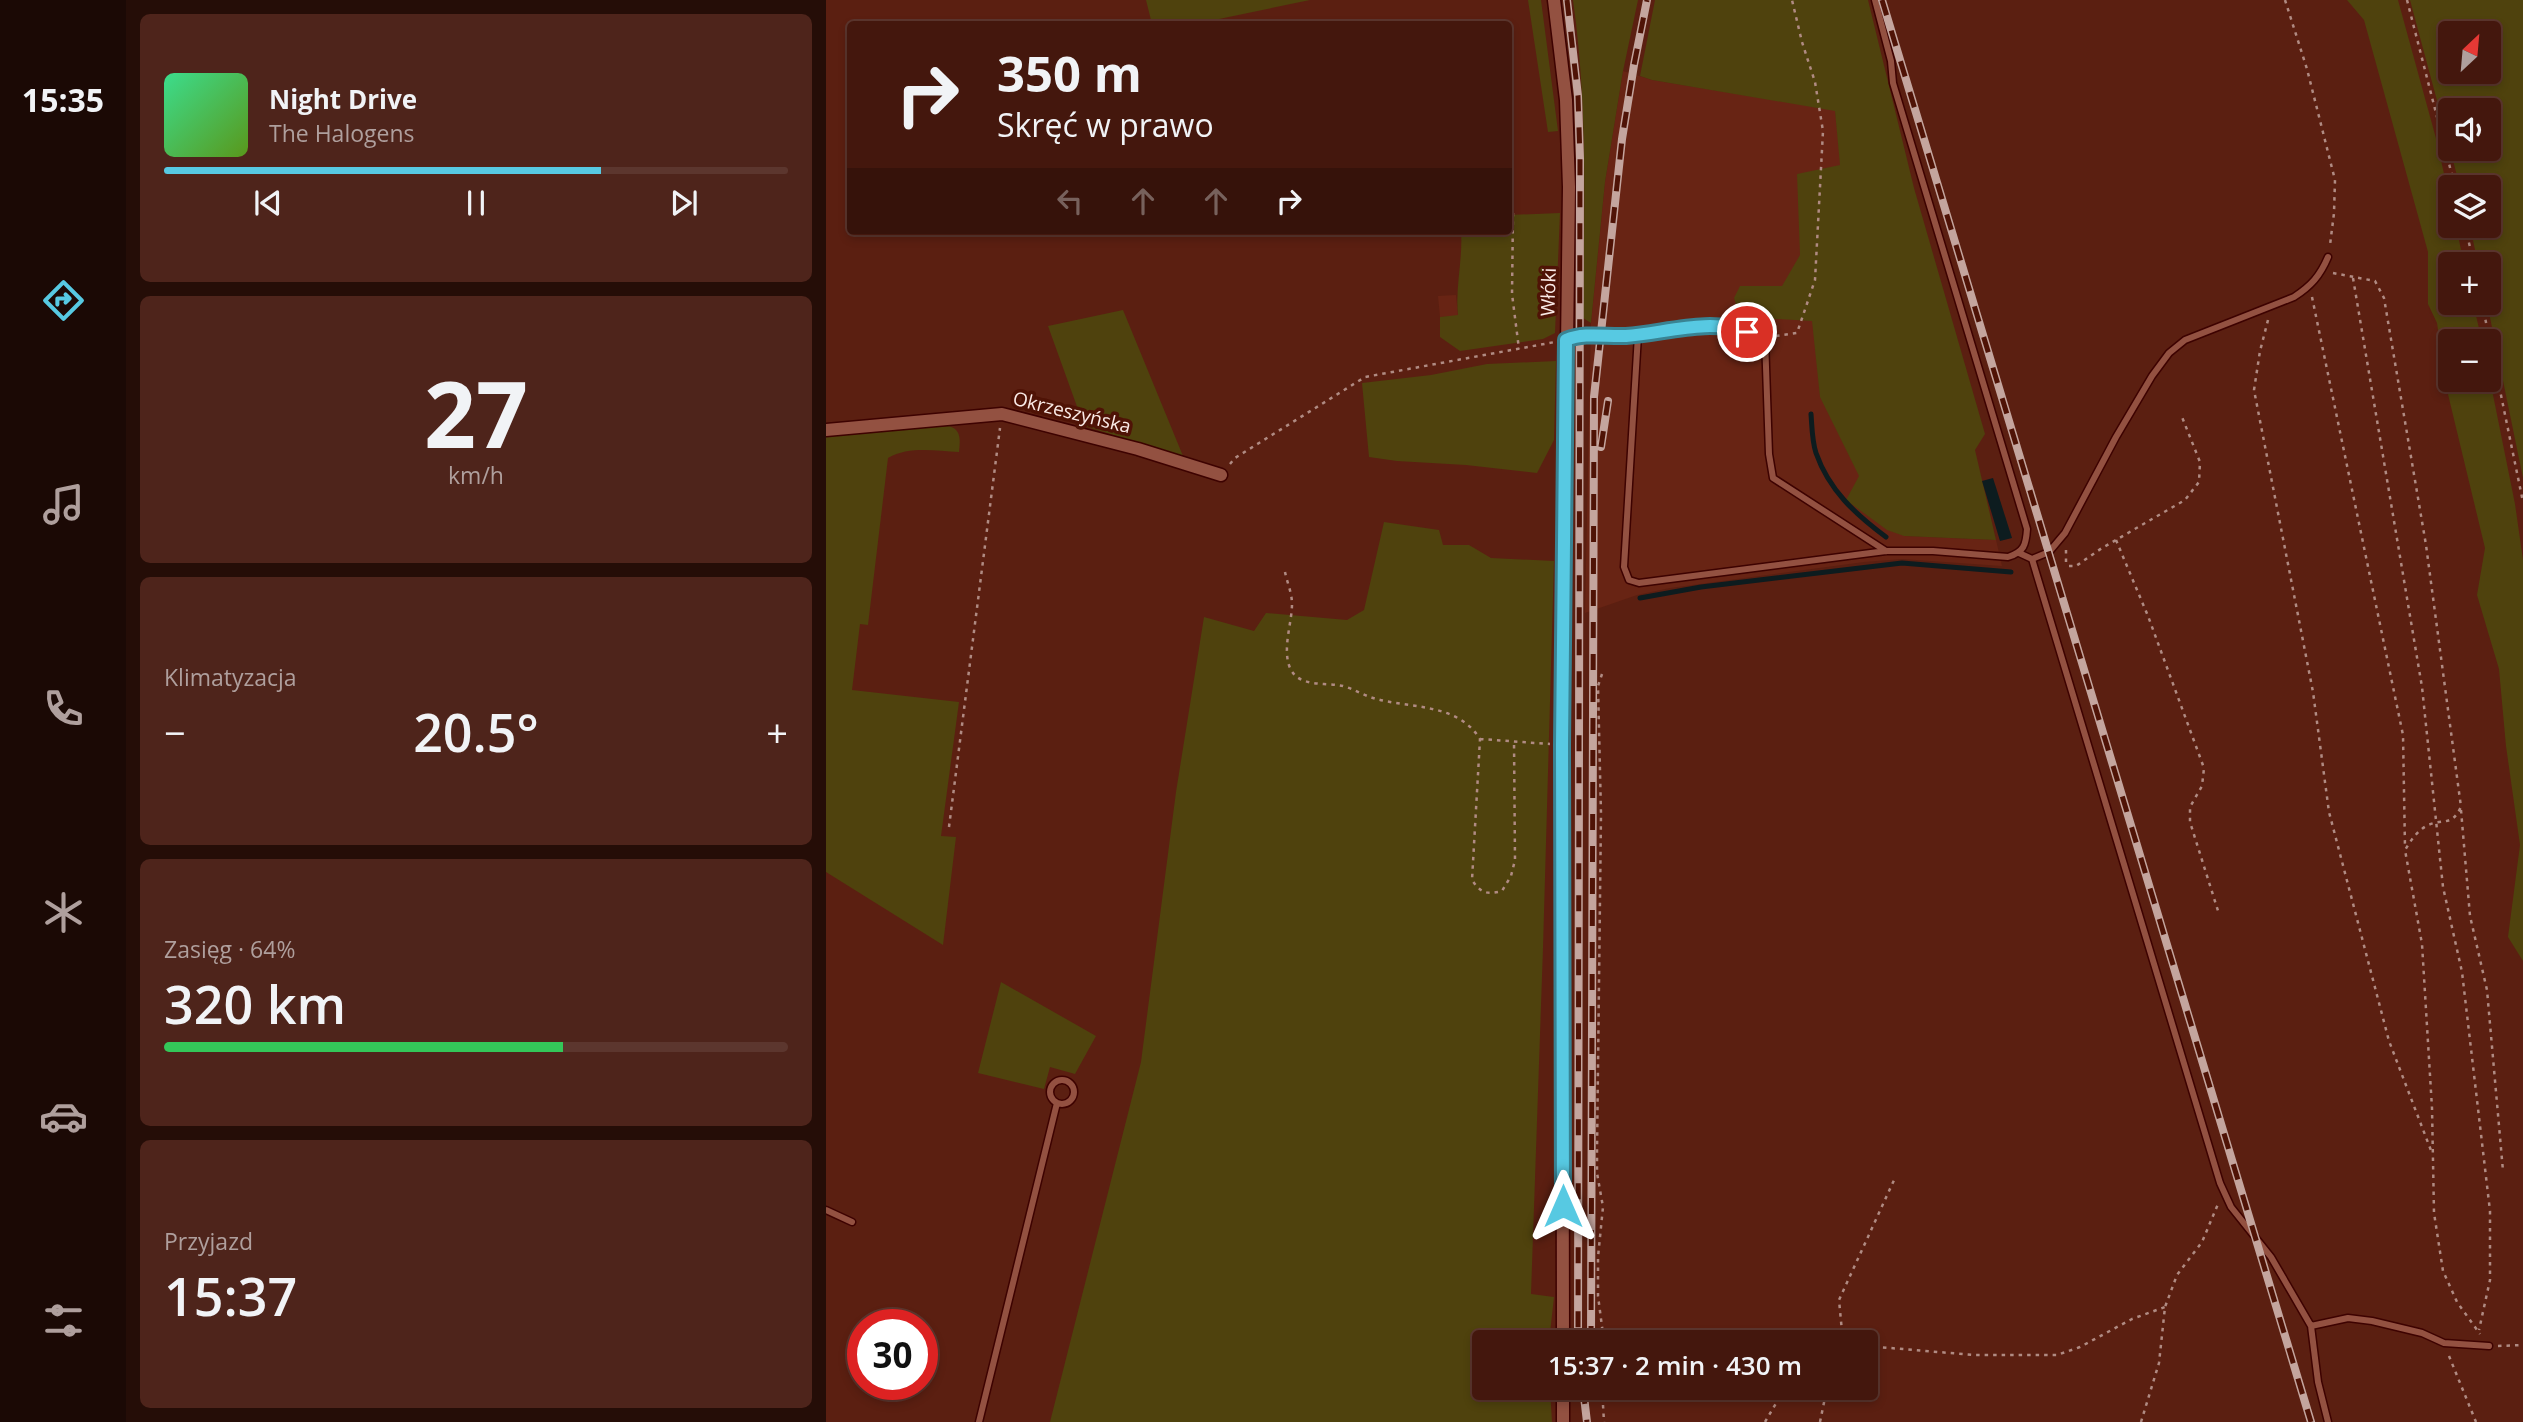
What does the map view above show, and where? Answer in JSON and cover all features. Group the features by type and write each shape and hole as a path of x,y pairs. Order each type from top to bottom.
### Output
{"street":[{"name":"Włóki","path":"1553,0 1567,119 1569,234 1562,745 1563,1330"},
{"name":"Okrzeszyńska","path":"826,430 1002,414 1138,449 1221,475"},
{"path":"1563,1400 1563,1422"}],"lane":[{"path":"1875,0 1891,61 1893,83 2027,529 2026,543 2020,553"},
{"path":"2032,559 2049,552 2065,533 2116,437 2152,376 2169,353 2185,340 2294,297 2310,287 2328,257"},
{"path":"1566,340 1580,334 1600,337 1639,335 1671,329 1729,326 1765,338 1769,454 1773,478 1885,551"},
{"path":"1639,335 1624,566 1629,580 1639,583 1885,551 2008,556 2020,553 2032,559 2224,1191 2231,1207 2272,1257 2311,1326 2318,1382 2328,1422"},
{"path":"1057,1080 1068,1081 1073,1089 1072,1099 1068,1103 1057,1103 1049,1095 1049,1089 1057,1080"},
{"path":"979,1422 1057,1103"},
{"path":"826,1210 852,1222"},
{"path":"2311,1326 2348,1318 2372,1321 2444,1343 2488,1346"}],"path":[{"path":"1765,338 1797,333 1815,280 1823,131 1815,82 1801,42 1792,0"},
{"path":"2285,0 2307,69 2335,180 2328,257"},
{"path":"2407,0 2452,175"},
{"path":"1513,213 1512,294 1519,349"},
{"path":"2323,269 2375,281 2385,298 2426,545 2461,807 2470,916 2487,990 2503,1171"},
{"path":"2353,278 2422,687 2443,887 2462,972 2490,1211 2490,1280 2479,1332"},
{"path":"2310,287 2403,735 2405,850 2422,944 2432,1108 2434,1213 2443,1271 2457,1302 2488,1346 2523,1346"},
{"path":"2272,306 2260,351 2254,390 2313,692 2329,812 2389,1041 2433,1156"},
{"path":"2484,315 2523,502"},
{"path":"1221,475 1235,458 1365,377 1566,340"},
{"path":"949,827 1002,414"},
{"path":"2065,533 2066,562 2069,566 2076,565 2185,500 2199,482 2200,462 2182,417"},
{"path":"2116,540 2148,616 2204,768 2202,786 2190,807 2190,822 2218,914"},
{"path":"1285,572 1292,601 1288,658 1291,669 1299,678 1308,682 1342,686 1372,698 1436,709 1462,721 1480,739 1472,880 1479,891 1489,895 1502,891 1511,876 1515,860 1514,741"},
{"path":"1602,674 1598,686 1601,814 1597,1173 1603,1207 1598,1257 1598,1296 1602,1330"},
{"path":"1480,739 1562,745"},
{"path":"2405,850 2412,838 2429,825 2455,817 2461,807"},
{"path":"1842,1330 1839,1300 1895,1178"},
{"path":"2141,1422 2159,1363 2165,1307 2177,1275 2202,1242 2224,1191"},
{"path":"1878,1347 1974,1356 2057,1355 2080,1347 2132,1319 2165,1307"},
{"path":"2444,1343 2476,1422"},
{"path":"1603,1400 1604,1422"},
{"path":"1765,1422 1778,1400"},
{"path":"1820,1422 1824,1400"}],"shaded area":[{"path":"1146,0 1310,0 1209,21 1151,21"},
{"path":"1528,0 1541,0 1558,131 1548,132"},
{"path":"1573,0 1638,0 1605,182 1591,323 1583,318 1583,119"},
{"path":"1655,0 1868,0 1914,188 1985,434 1975,450 1996,540 1904,536 1887,530 1846,500 1859,476 1820,397 1812,321 1740,317 1734,298 1740,286 1782,286 1800,255 1797,174 1840,165 1835,111 1640,76"},
{"path":"2347,0 2398,0 2437,142 2438,161 2441,161 2444,175 2438,175 2438,238 2459,238 2461,252 2438,252 2438,315 2476,315 2479,329 2438,330 2428,304 2428,252 2364,20"},
{"path":"2410,0 2523,0 2523,478 2501,371 2501,329 2492,329 2489,315 2501,315 2501,252 2475,252 2473,238 2501,238 2501,175 2457,175 2453,161 2501,161 2501,98 2438,98 2438,105"},
{"path":"1623,71 1652,80 1835,110 1866,395 1905,536 1996,540 2002,566 1902,559 1864,562 1670,588 1637,595 1585,613 1591,323 1605,182"},
{"path":"1560,213 1555,333 1543,339 1460,351 1440,337 1440,317 1458,315 1461,235 1512,235 1512,215"},
{"path":"1456,295 1458,316 1440,317 1438,296"},
{"path":"1123,310 1183,456 1084,426 1048,326"},
{"path":"1556,361 1554,440 1537,473 1369,457 1362,383 1431,375 1487,364"},
{"path":"2447,392 2492,392 2515,504 2523,560 2523,961 2508,937 2520,845 2506,746 2499,669 2477,595 2485,548"},
{"path":"949,426 958,433 959,452 913,451 888,458 868,625 860,624 852,690 959,702 941,836 956,837 943,945 826,872 826,435"},
{"path":"1993,478 2012,538 2000,541 1982,481"},
{"path":"1384,522 1439,530 1443,545 1469,545 1491,558 1554,561 1531,1294 1554,1297 1550,1330 1472,1330 1472,1400 1551,1400 1552,1422 1050,1422 1141,1062 1176,792 1204,617 1254,631 1266,613 1347,620 1364,610"},
{"path":"1001,982 1096,1036 1075,1074 1050,1067 1044,1089 978,1073"}],"waterway":[{"path":"1811,414 1815,448 1828,478 1844,500 1886,537"},
{"path":"1640,598 1701,587 1902,563 2011,572"}],"railway":[{"path":"1567,0 1578,96 1580,159 1578,1330"},
{"path":"1591,1330 1594,397 1622,139 1647,0"},
{"path":"1882,0 2311,1422"},
{"path":"1601,447 1608,401"},
{"path":"1584,1400 1587,1422"}],"route":[{"path":"1563,1206 1562,745 1566,340 1580,334 1623,336 1671,329 1729,326 1747,332"}]}
